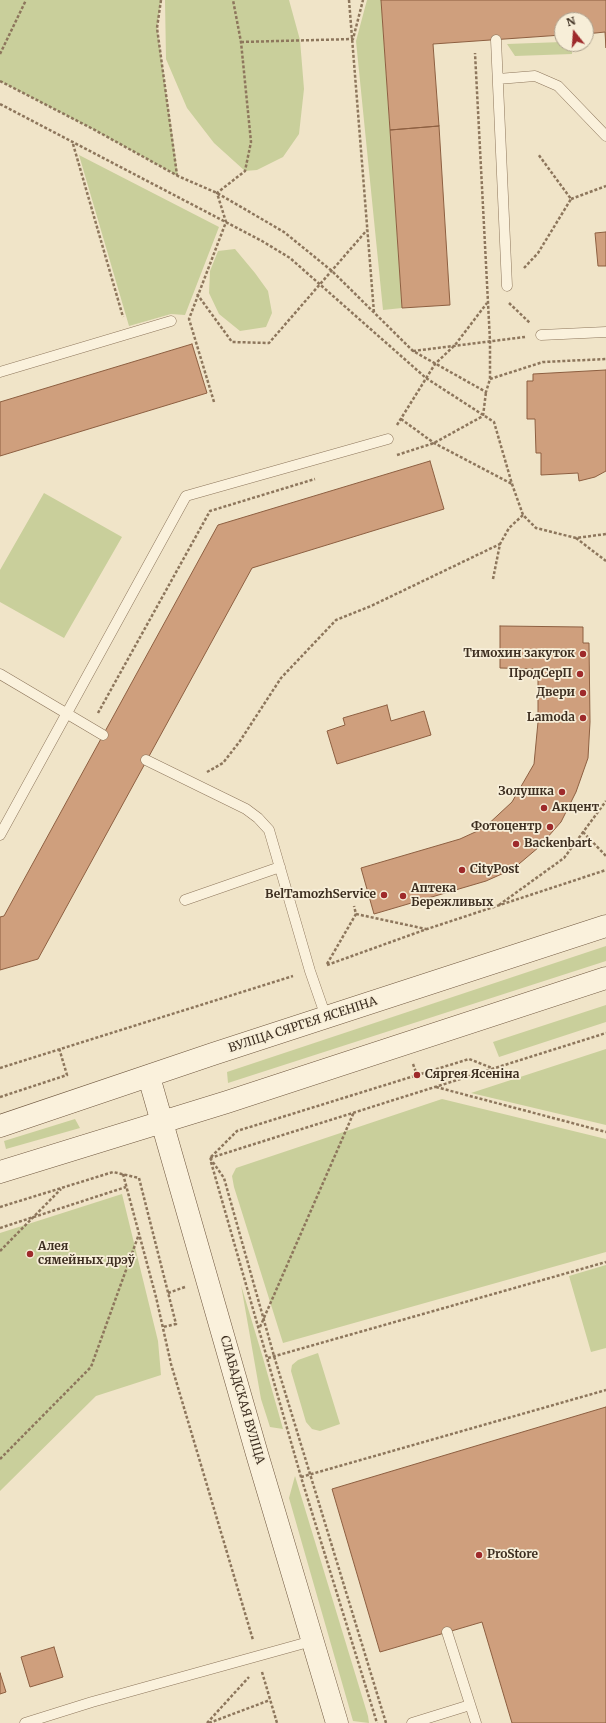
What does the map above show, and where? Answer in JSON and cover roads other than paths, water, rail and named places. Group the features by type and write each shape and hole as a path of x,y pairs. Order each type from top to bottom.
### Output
{"main road":[{"name":"ВУЛІЦА СЯРГЕЯ ЯСЕНІНА","path":"0,1126 326,1017 606,926"},
{"path":"0,1172 161,1121 235,1100 606,978"},
{"name":"СЛАБАДСКАЯ ВУЛІЦА","path":"149,1077 337,1723"}],"lane":[{"path":"496,40 507,286"},
{"path":"498,79 535,76 558,86 606,136"},
{"path":"0,372 171,321"},
{"path":"541,335 606,332"},
{"path":"0,835 186,496 388,439"},
{"path":"0,674 103,735"},
{"path":"146,760 246,809 258,818 269,830 310,971 326,1017"},
{"path":"185,900 280,867"},
{"path":"447,1632 476,1723"},
{"path":"25,1723 258,1660 312,1641"},
{"path":"412,1723 470,1705"}],"place":[{"name":"Тимохин закуток","path":"583,654"},
{"name":"ПродСерП","path":"580,674"},
{"name":"Двери","path":"583,693"},
{"name":"Lamoda","path":"583,718"},
{"name":"Золушка","path":"562,792"},
{"name":"Акцент","path":"544,808"},
{"name":"Фотоцентр","path":"550,827"},
{"name":"Backenbart","path":"516,844"},
{"name":"CityPost","path":"462,870"},
{"name":"BelTamozhService","path":"384,895"},
{"name":"Аптека Бережливых","path":"403,896"},
{"name":"Сяргея Ясеніна","path":"417,1075"},
{"name":"Алея сямейных дрэў","path":"30,1254"},
{"name":"ProStore","path":"479,1555"}]}
